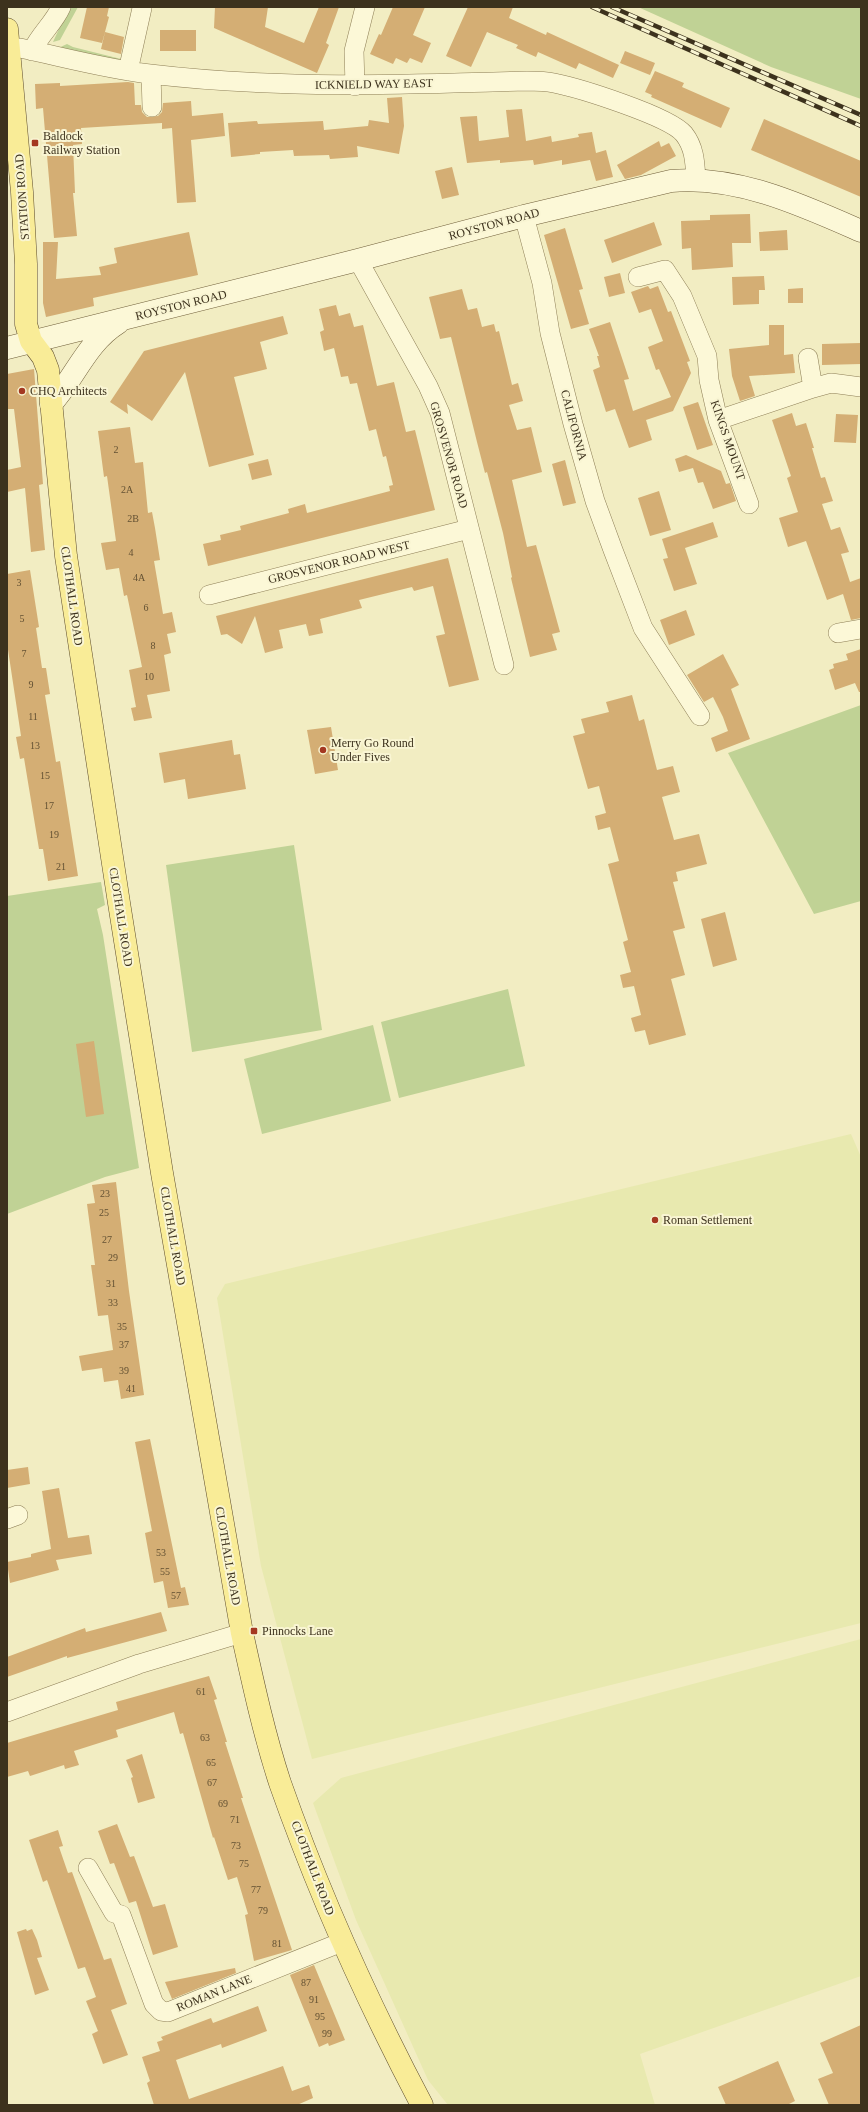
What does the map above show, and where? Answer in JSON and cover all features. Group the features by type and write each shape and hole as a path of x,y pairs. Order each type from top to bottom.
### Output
{"main road":[{"name":"STATION ROAD","path":"7,29 22,192 26,264 26,324 31,341"},
{"name":"ROYSTON ROAD","path":"7,348 31,341 80,331 524,216 644,187 671,182 696,180 740,186 759,191 861,231"},
{"name":"ROYSTON ROAD","path":"51,404 62,393 89,350 106,331 126,318"},
{"name":"CLOTHALL ROAD","path":"31,341 43,356 48,370 66,556 118,903 170,1219 242,1633 255,1692 280,1782 342,1942 379,2022 422,2105"}],"street":[{"path":"32,51 38,39 61,7"},
{"path":"355,86 354,51 365,7"},
{"path":"128,71 142,8"},
{"name":"ICKNIELD WAY EAST","path":"8,50 20,48 128,71 151,74 273,84 355,86 527,81 552,82 571,87 653,116 683,133 690,143 694,156 696,180"},
{"path":"151,74 152,106"},
{"name":"CALIFORNIA","path":"524,216 542,283 550,332 595,501 642,628 700,716"},
{"name":"GROSVENOR ROAD","path":"358,260 428,386 440,413 504,665"},
{"name":"KINGS MOUNT","path":"638,277 665,270 682,296 707,356 709,380 718,420 749,504"},
{"path":"808,358 813,388"},
{"path":"718,420 813,388 831,384 861,387"},
{"name":"GROSVENOR ROAD WEST","path":"209,595 469,529"},
{"path":"838,632 861,629"},
{"path":"7,1712 139,1664 242,1633"},
{"name":"ROMAN LANE","path":"88,1868 114,1913 121,1915 154,2004 161,2011 168,2012 342,1942"}],"green space":[{"path":"69,7 78,7 60,40 53,42"},
{"path":"638,7 861,7 861,99 771,67"},
{"path":"67,44 73,47 121,59 120,63 56,49"},
{"path":"861,705 861,901 814,914 728,753"},
{"path":"294,845 322,1030 192,1052 166,865"},
{"path":"101,882 105,905 97,909 103,935 139,1168 105,1177 7,1214 7,896"},
{"path":"508,989 525,1066 399,1098 381,1022"},
{"path":"373,1025 391,1101 262,1134 244,1059"},
{"path":"851,1134 861,1157 861,1623 312,1759 261,1566 217,1298 225,1284"},
{"path":"861,1639 861,1976 640,2054 655,2105 448,2105 428,2080 356,1920 313,1803 341,1778"}],"building":[{"path":"87,7 109,7 107,16 109,17 102,43 80,38"},
{"path":"215,7 268,7 265,27 304,43 319,7 339,7 326,43 329,45 317,73 214,28"},
{"path":"393,7 425,7 413,35 431,43 422,63 410,58 407,63 396,58 393,64 370,54 379,34 381,35"},
{"path":"468,7 513,7 509,18 546,35 547,32 619,65 613,78 579,63 576,69 538,52 536,57 516,48 518,45 487,32 471,67 446,56"},
{"path":"160,30 196,30 196,51 160,51"},
{"path":"105,32 124,37 121,54 101,49"},
{"path":"625,51 655,63 650,75 620,63"},
{"path":"655,71 684,83 682,87 730,108 721,128 651,97 652,95 645,92"},
{"path":"128,82 134,83 135,105 141,105 142,112 147,117 158,116 162,112 163,103 191,101 192,116 223,113 225,136 191,140 196,202 177,203 172,128 162,129 162,123 81,128 82,144 73,145 75,193 73,193 77,236 54,238 43,108 36,109 35,84 60,83 60,86"},
{"path":"402,97 404,126 399,154 357,146 358,157 330,159 329,155 294,156 293,150 260,152 260,154 231,157 228,123 257,121 258,124 323,121 324,130 368,126 369,120 389,123 387,98"},
{"path":"522,109 526,141 551,136 552,142 579,137 578,134 592,132 596,153 606,150 613,177 596,181 590,160 562,165 562,160 534,165 533,160 500,163 500,160 467,163 460,117 477,116 479,141 509,137 506,110"},
{"path":"764,119 861,161 861,197 751,150"},
{"path":"659,141 661,147 669,143 676,156 641,175 625,179 617,165"},
{"path":"452,167 459,195 442,199 435,171"},
{"path":"750,214 751,243 732,243 733,267 692,270 691,248 682,249 681,221 710,220 710,215"},
{"path":"654,222 662,245 612,263 604,240"},
{"path":"565,228 583,289 579,290 589,324 571,329 544,235"},
{"path":"787,230 788,250 760,251 759,232"},
{"path":"189,232 198,275 93,298 94,306 46,317 43,303 43,242 58,242 56,279 101,275 99,267 117,263 114,248"},
{"path":"620,273 625,293 609,297 604,277"},
{"path":"764,276 765,290 759,290 759,304 733,305 732,277"},
{"path":"648,286 650,289 658,286 668,312 671,311 690,361 687,362 691,373 673,411 646,420 652,440 629,448 615,409 606,412 593,370 600,367 597,356 599,356 589,329 610,322 629,379 624,380 633,411 671,397 659,369 656,370 648,347 663,341 651,309 639,313 631,292"},
{"path":"803,288 803,303 788,303 788,289"},
{"path":"462,289 468,310 477,308 482,327 494,324 496,332 499,331 512,385 518,383 523,401 509,405 517,430 531,427 542,472 512,480 527,547 536,545 560,632 552,634 557,650 530,657 511,578 503,533 487,472 485,473 451,337 440,339 429,297"},
{"path":"336,305 339,316 350,313 354,327 363,325 377,386 394,382 406,432 415,430 435,510 208,566 203,544 221,540 220,535 241,530 240,526 289,513 288,509 305,504 307,513 390,491 389,486 393,485 386,456 383,457 376,429 369,431 357,383 350,384 348,376 341,377 334,348 324,351 320,332 324,330 319,309"},
{"path":"283,316 288,334 260,342 267,369 234,377 254,455 209,467 185,372 152,421 127,404 128,414 110,402 144,351"},
{"path":"769,325 784,325 784,355 793,354 795,373 749,376 755,396 740,401 732,376 729,349 769,345"},
{"path":"861,343 861,364 822,365 822,344"},
{"path":"34,369 43,484 39,485 45,550 31,552 25,488 7,492 7,470 21,467 14,409 7,409 7,374"},
{"path":"698,402 713,445 697,450 683,407"},
{"path":"792,413 796,426 806,423 821,478 825,477 833,501 822,504 831,530 840,527 849,552 841,554 850,582 861,578 861,618 851,620 843,594 827,600 806,541 788,547 779,518 798,512 787,478 791,476 772,420"},
{"path":"836,414 858,415 856,443 834,442"},
{"path":"130,427 135,463 143,462 148,513 152,512 155,528 160,560 154,561 163,614 172,612 176,632 167,634 171,653 164,655 170,691 147,695 152,718 134,721 131,708 136,707 129,670 142,667 127,595 124,596 119,568 106,570 101,543 116,541 107,476 104,477 98,431"},
{"path":"686,455 721,471 726,484 730,483 736,501 713,509 703,482 698,483 693,468 679,472 675,459"},
{"path":"268,459 272,475 252,480 248,464"},
{"path":"565,460 576,503 563,506 552,464"},
{"path":"659,491 671,530 650,536 638,498"},
{"path":"713,522 718,537 685,548 697,584 674,591 663,559 668,558 662,539"},
{"path":"448,558 479,680 449,687 436,636 445,634 433,586 414,591 412,587 359,600 362,608 320,619 323,633 309,636 306,624 279,630 283,648 265,653 255,616 242,644 227,634 221,635 216,616"},
{"path":"30,570 39,627 36,628 42,668 46,668 50,694 45,695 56,762 60,761 78,876 48,881 43,849 39,849 24,758 20,759 16,737 21,736 7,643 7,574"},
{"path":"686,610 695,635 669,645 660,620"},
{"path":"861,649 861,692 859,692 855,683 835,690 829,670 834,668 833,664 848,660 846,654"},
{"path":"723,654 739,685 731,689 750,739 716,752 711,738 728,731 723,717 713,697 704,702 687,675"},
{"path":"632,695 639,721 644,719 657,770 673,766 680,792 662,797 674,840 699,834 707,864 676,872 678,881 673,882 685,928 673,931 685,975 671,979 686,1035 649,1045 645,1030 635,1032 631,1018 641,1015 634,986 623,988 620,975 631,972 623,942 628,940 608,864 619,861 610,827 598,830 595,816 606,813 599,786 588,789 573,736 585,733 581,719 609,712 606,702"},
{"name":"Merry Go Round Under Fives","path":"331,727 338,770 315,774 307,730"},
{"path":"232,740 234,755 240,754 246,789 188,799 185,779 164,783 159,753"},
{"path":"725,912 737,960 713,967 701,919"},
{"path":"94,1041 104,1114 86,1117 76,1044"},
{"path":"116,1182 129,1291 144,1395 121,1399 118,1380 104,1382 102,1368 82,1371 79,1356 113,1350 108,1315 98,1316 91,1265 95,1265 87,1204 95,1203 92,1185"},
{"path":"150,1439 181,1588 185,1587 189,1605 168,1608 163,1581 154,1583 145,1533 152,1531 135,1442"},
{"path":"28,1467 30,1484 7,1488 7,1470"},
{"path":"59,1488 68,1538 89,1535 92,1554 56,1560 59,1570 10,1583 7,1562 31,1557 31,1554 51,1549 42,1491"},
{"path":"161,1612 167,1631 67,1658 67,1656 7,1677 7,1657 85,1628 86,1632"},
{"path":"209,1676 217,1699 214,1700 227,1742 225,1742 243,1798 241,1798 292,1950 254,1961 245,1915 248,1914 237,1877 228,1880 214,1837 213,1838 183,1733 180,1734 174,1712 116,1730 118,1737 74,1751 79,1765 65,1769 64,1765 30,1776 28,1771 7,1777 7,1743 118,1710 116,1702"},
{"path":"142,1754 155,1798 138,1803 131,1778 133,1777 126,1760"},
{"path":"117,1824 130,1857 134,1856 153,1907 165,1904 178,1947 153,1955 136,1901 129,1903 114,1863 110,1864 98,1831"},
{"path":"58,1830 63,1846 59,1847 68,1873 72,1872 104,1960 111,1958 127,2004 111,2010 128,2055 103,2064 92,2034 98,2031 86,2001 96,1997 85,1967 78,1969 47,1880 43,1882 29,1840"},
{"path":"26,1929 27,1931 32,1929 37,1940 42,1957 37,1958 49,1990 35,1995 17,1932"},
{"path":"314,1965 345,2040 329,2046 328,2043 319,2047 290,1975"},
{"path":"235,1968 236,1973 172,1999 165,1982"},
{"path":"258,2006 267,2031 222,2048 221,2044 176,2060 189,2099 283,2066 292,2091 309,2085 313,2098 297,2105 154,2105 147,2083 150,2081 142,2057 160,2051 157,2042 163,2040 161,2037 211,2018 213,2023"},
{"path":"861,2025 861,2105 829,2105 818,2079 833,2073 820,2043"},
{"path":"778,2061 795,2101 787,2105 726,2105 718,2087"}],"railway":[{"path":"592,7 861,126"},
{"path":"612,7 861,115"}],"place":[{"name":"Baldock Railway Station","path":"35,143"},
{"name":"CHQ Architects","path":"22,391"},
{"name":"Merry Go Round Under Fives","path":"323,750"},
{"name":"Roman Settlement","path":"655,1220"},
{"name":"Pinnocks Lane","path":"254,1631"}]}
